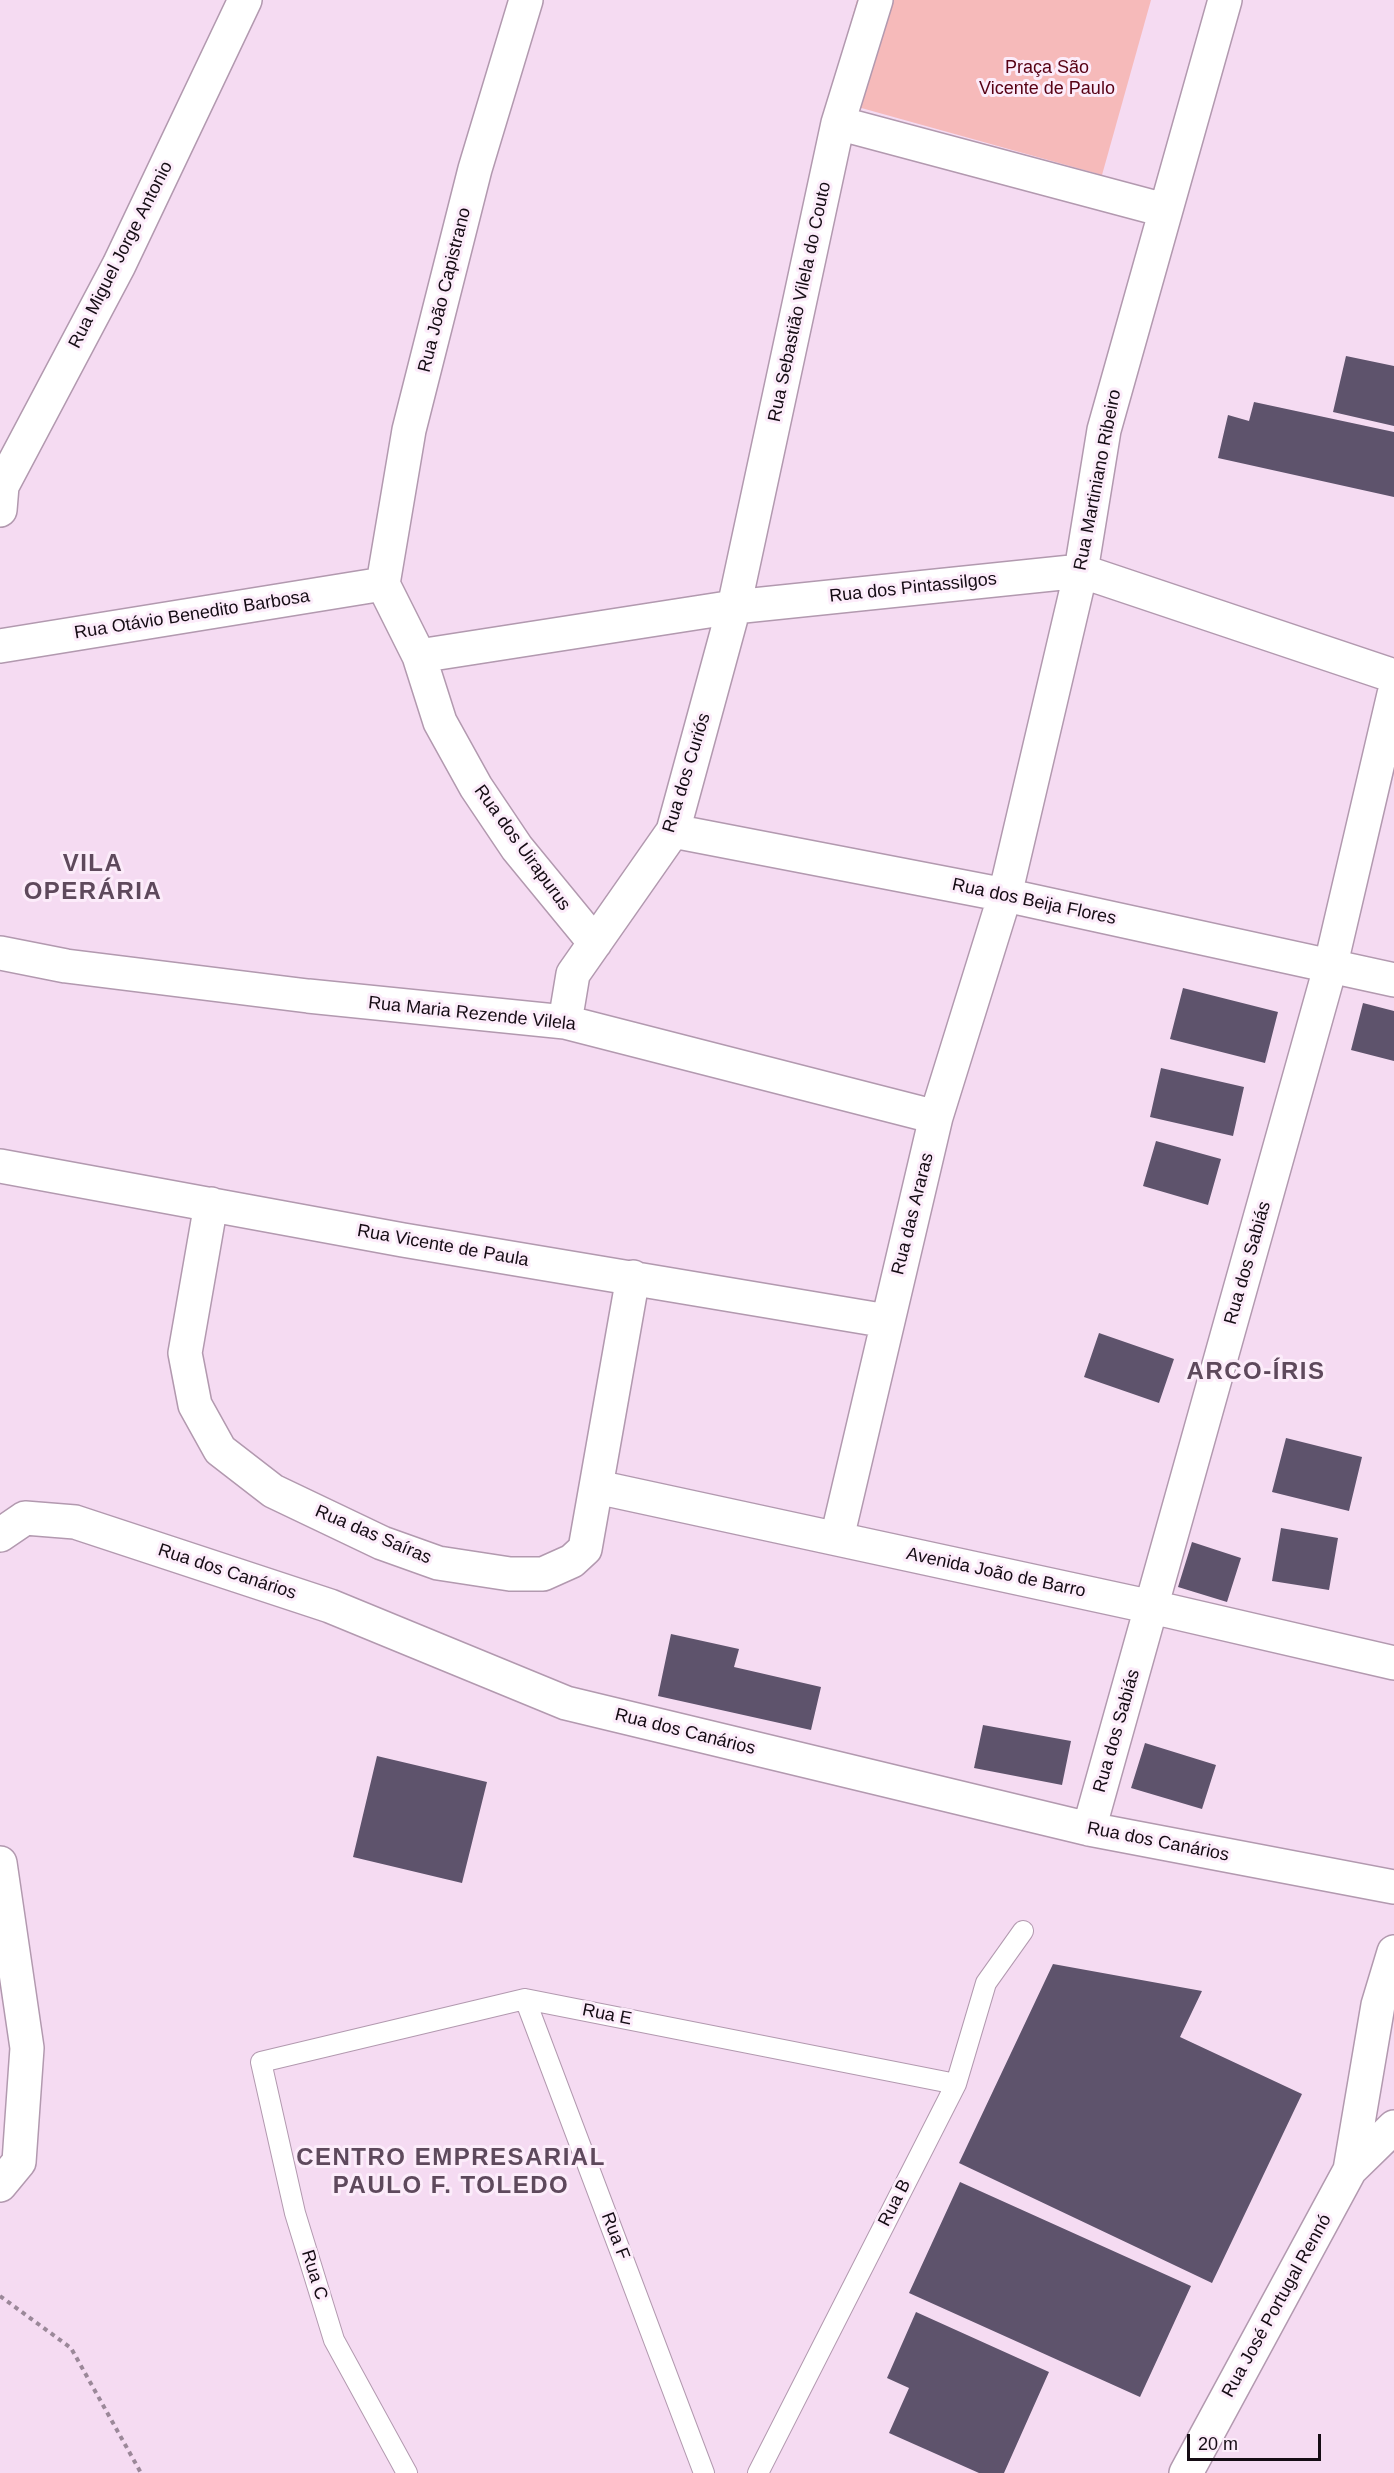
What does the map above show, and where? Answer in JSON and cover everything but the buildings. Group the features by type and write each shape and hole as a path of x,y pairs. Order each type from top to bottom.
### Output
{"street":[{"name":"Rua Miguel Jorge Antonio","path":"0,510 2,486 119,265 245,0"},
{"name":"Rua João Capistrano","path":"383,584 409,430 475,169 526,0"},
{"name":"Rua Sebastião Vilela do Couto","path":"734,607 838,123 876,0"},
{"name":"Rua Martiniano Ribeiro","path":"1005,895 1081,571 1104,430 1164,210 1225,0"},
{"path":"838,123 1164,210"},
{"name":"Rua dos Pintassilgos","path":"419,656 734,607 1081,571 1394,676"},
{"name":"Rua Otávio Benedito Barbosa","path":"0,646 383,584"},
{"name":"Rua dos Uirapurus","path":"383,584 419,656 440,722 476,787 517,848 595,943"},
{"name":"Rua dos Curiós","path":"565,1022 573,974 673,831 734,607"},
{"name":"Rua dos Sabiás","path":"1089,1829 1330,968 1394,694"},
{"name":"Rua dos Beija Flores","path":"673,831 1005,895 1330,968 1394,980"},
{"name":"Rua das Araras","path":"837,1538 936,1117 1005,895"},
{"name":"Rua Maria Rezende Vilela","path":"0,953 66,966 308,996 565,1022 936,1117"},
{"name":"Rua Vicente de Paula","path":"0,1166 392,1238 887,1321"},
{"name":"Rua das Saíras","path":"211,1204 185,1353 195,1405 220,1450 273,1491 382,1543 438,1563 529,1575 555,1571 580,1555 585,1548 633,1277"},
{"name":"Avenida João de Barro","path":"597,1487 1152,1607 1394,1663"},
{"name":"Rua dos Canários","path":"0,1535 25,1518 75,1522 330,1606 566,1703 1089,1829 1394,1887"},
{"path":"0,1863 27,2048 19,2162 0,2185"},
{"path":"1350,2170 1378,2005 1394,1952"},
{"path":"1350,2170 1394,2127"},
{"name":"Rua José Portugal Rennó","path":"1186,2473 1350,2170"}],"lane":[{"name":"Rua B","path":"758,2473 956,2084 986,1983 1023,1931"},
{"name":"Rua E","path":"261,2062 525,1999 956,2084"},
{"name":"Rua F","path":"525,1999 704,2473"},
{"name":"Rua C","path":"261,2062 295,2213 334,2340 407,2473"}],"path":[{"path":"0,2296 71,2348 141,2473"}],"green space":[{"name":"Praça São Vicente de Paulo","path":"857,0 1151,0 1102,175 829,99"}],"district":[{"name":"VILA OPERÁRIA","path":"93,878"},
{"name":"ARCO-ÍRIS","path":"1256,1372"},
{"name":"CENTRO EMPRESARIAL PAULO F. TOLEDO","path":"451,2172"}]}
